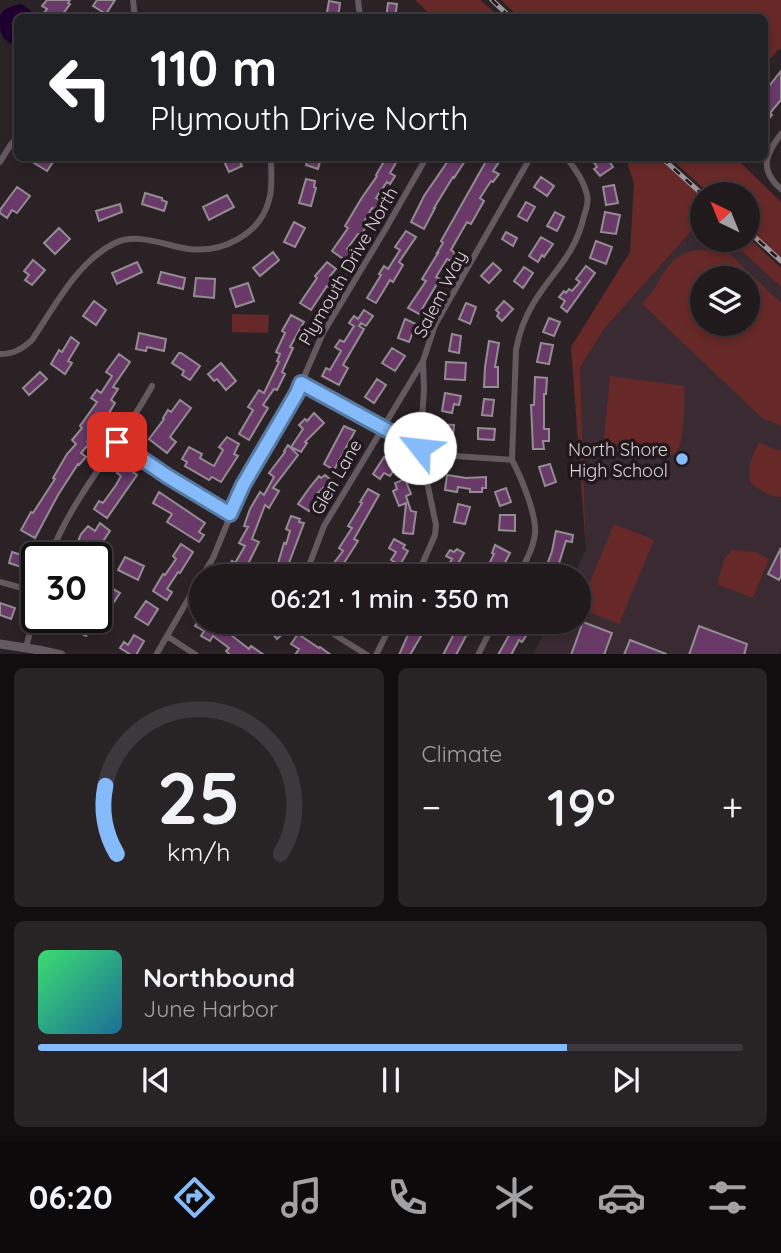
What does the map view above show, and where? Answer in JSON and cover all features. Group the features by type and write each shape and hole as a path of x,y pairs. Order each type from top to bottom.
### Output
{"main road":[{"path":"0,644 61,654"}],"street":[{"path":"768,158 781,134"},
{"path":"0,162 14,141"},
{"path":"0,355 14,353 32,340 85,267 102,251 116,243 136,239 206,250 225,246 243,237 257,223 269,201 271,161"},
{"name":"Plymouth Drive North","path":"210,564 243,485 297,393 323,333 424,161"},
{"name":"Salem Way","path":"422,564 435,535 436,525 420,448 423,361 435,325 528,161"},
{"path":"524,564 535,534 534,519 512,460 516,349 518,335 533,304 573,249 582,225 587,196 578,172 569,161"},
{"path":"767,161 766,168 770,178 781,190"},
{"name":"Glen Lane","path":"310,564 324,526 423,361"},
{"path":"301,383 430,456 512,460"},
{"path":"56,542 63,526 152,386"},
{"path":"117,442 230,514"},
{"path":"0,582 21,588"},
{"name":"Plymouth Drive North","path":"156,654 189,599"},
{"path":"26,648 30,633"},
{"path":"334,634 367,654"},
{"path":"376,654 386,634"},
{"path":"478,654 488,634"},
{"path":"167,636 196,654"}],"shaded area":[{"path":"415,0 480,0 496,14 481,13 430,14"},
{"path":"501,0 781,0 781,49 768,62 768,14 516,14"},
{"path":"21,4 33,14 14,14 14,45 2,35 0,28 0,16 12,6"},
{"path":"627,161 665,161 690,183 690,232 604,329 580,368 586,550 571,347 630,252 634,184"},
{"path":"673,161 739,161 781,202 781,261 760,241 760,182 697,182"},
{"name":"North Shore High School","path":"690,232 690,252 743,252 758,266 690,266 690,336 760,336 760,268 781,287 779,654 534,654 544,634 591,634 591,564 579,564 586,550 580,368 604,329"},
{"path":"760,248 781,268 781,287 760,266 743,252 760,252"},
{"path":"689,252 727,252 742,266 690,266 690,336 760,336 760,283 781,303 781,426 762,418 642,304 671,264"},
{"path":"232,314 269,315 268,333 232,332"},
{"path":"610,376 684,386 683,432 675,454 631,460 603,449"},
{"path":"759,443 781,451 781,497 764,492 750,482 751,462"},
{"path":"614,524 654,540 619,624 591,613 591,579"},
{"path":"732,550 755,552 769,559 753,598 717,584 725,558"}],"building":[{"path":"47,0 70,0 63,14 43,14 47,9 42,6"},
{"path":"97,0 115,0 106,14 93,6"},
{"path":"329,1 340,3 339,14 327,14"},
{"path":"388,3 397,4 396,14 387,14"},
{"path":"781,71 781,100 768,120 768,87"},
{"path":"36,161 53,162 47,171 34,163"},
{"path":"224,161 240,161 242,166 229,172"},
{"path":"307,161 320,161 318,169 306,165"},
{"path":"384,161 397,161 390,173 395,176 390,184 387,182 376,198 381,201 375,209 372,208 362,225 366,227 361,235 358,234 347,249 351,252 346,261 332,251 348,228 345,226"},
{"path":"448,161 465,161 434,208 424,229 411,222 424,196"},
{"path":"482,161 499,162 493,171 499,174 480,198 484,201 471,224 467,222 456,241 451,250 455,253 451,261 447,259 436,277 440,279 419,314 408,308 426,281 422,279 443,243 441,241 485,163"},
{"path":"593,161 609,161 613,167 600,176 594,169 597,167"},
{"path":"541,177 554,186 547,196 534,187"},
{"path":"306,179 315,181 311,206 299,203"},
{"path":"614,185 618,203 606,205 603,187"},
{"path":"17,187 30,196 17,213 12,210 7,218 0,210"},
{"path":"145,193 167,202 164,211 142,204"},
{"path":"227,195 234,207 209,220 203,207"},
{"path":"526,202 535,207 527,221 518,216"},
{"path":"120,204 122,212 99,221 96,211"},
{"path":"555,212 564,217 557,231 547,226"},
{"path":"605,212 620,215 616,234 601,232"},
{"path":"294,222 305,228 295,247 284,242"},
{"path":"59,228 70,239 55,254 44,243"},
{"path":"406,231 416,237 399,262 403,265 393,282 390,280 376,303 367,298 384,266 388,269 400,250 395,247"},
{"path":"506,232 517,238 513,246 502,239"},
{"path":"541,237 553,244 538,262 529,256"},
{"path":"596,241 612,247 606,264 590,258"},
{"path":"273,252 279,260 260,276 253,268"},
{"path":"33,260 45,270 32,285 25,280 29,275 24,271"},
{"path":"137,262 142,272 117,284 112,273"},
{"path":"327,262 336,269 330,276 335,279 311,310 300,303 317,278 315,276"},
{"path":"493,263 501,270 489,283 481,276"},
{"path":"586,266 595,273 567,312 561,307 565,301 559,297 564,291 572,291 580,282 576,279"},
{"path":"524,267 533,273 523,288 514,281"},
{"path":"161,272 185,278 183,289 158,283"},
{"path":"196,278 215,279 214,298 194,296"},
{"path":"248,283 254,301 236,307 230,289"},
{"path":"94,301 106,310 96,325 83,316"},
{"path":"504,301 513,309 502,321 496,310"},
{"path":"466,303 476,307 470,324 459,319"},
{"path":"364,310 373,316 366,326 361,323 359,326 364,329 343,365 348,368 339,385 322,376 326,368 330,370 341,351 335,347 340,340 344,342 354,326 349,323 354,316 358,319"},
{"path":"291,315 304,322 290,347 293,348 282,372 285,374 277,390 274,389 263,405 268,408 249,440 239,434 253,410 248,407 259,390 264,393 279,362 277,361 280,354 276,352 285,333 282,331"},
{"path":"549,318 560,322 554,336 543,332"},
{"path":"405,319 416,324 409,342 398,338"},
{"path":"139,333 166,339 164,351 147,347 146,351 136,349"},
{"path":"452,334 461,336 459,353 449,351"},
{"path":"71,337 79,343 68,361 72,363 65,374 51,364"},
{"path":"489,341 499,343 495,367 498,367 498,387 484,387"},
{"path":"541,343 553,345 549,364 537,362"},
{"path":"392,348 405,356 395,371 382,363"},
{"path":"179,353 200,366 190,380 182,375 184,371 172,363"},
{"path":"119,354 130,362 113,387 118,389 111,400 115,403 106,418 109,420 104,426 102,424 87,442 89,444 81,453 86,457 78,464 58,495 35,538 21,530 55,479 53,478 67,454 76,444 72,440 97,402 91,398 97,390 101,393 112,376 106,372"},
{"path":"446,362 466,363 465,380 445,379"},
{"path":"221,363 236,381 226,390 217,379 214,381 208,374"},
{"path":"40,372 47,379 29,395 23,388"},
{"path":"535,377 547,378 544,429 549,429 549,441 543,441 544,449 533,449 531,405 534,405"},
{"path":"377,379 386,385 374,403 365,397"},
{"path":"445,393 461,396 459,405 454,404 452,413 442,411"},
{"path":"484,399 494,400 492,416 482,415"},
{"path":"180,400 191,408 170,437 176,442 167,453 149,439 168,410 171,412"},
{"path":"314,413 324,423 305,442 307,443 301,452 291,447 303,429 299,425"},
{"path":"438,424 454,425 453,438 438,437"},
{"path":"344,426 355,431 334,470 324,464"},
{"path":"478,428 495,429 494,440 478,439"},
{"path":"227,437 239,444 234,454 238,456 221,482 212,477 209,480 185,466 187,462 182,459 189,447 202,454 200,458 214,466 223,450 219,447"},
{"path":"288,445 298,455 273,488 279,491 269,508 265,505 252,539 259,542 248,564 230,564 232,561 235,563 245,546 239,543 248,527 244,526 250,509 260,492 264,495 274,477 269,473"},
{"path":"384,457 397,466 390,476 384,473 380,479 373,474"},
{"path":"550,464 556,482 545,486 539,467"},
{"path":"123,465 137,475 107,518 94,509 99,501 103,503 116,485 121,476 117,473"},
{"path":"325,475 331,480 315,496 317,498 309,511 298,504 319,476 321,478"},
{"path":"447,475 486,477 486,488 482,488 482,492 470,492 470,489 458,487 457,492 445,490"},
{"path":"405,479 411,494 406,496 411,511 416,512 413,534 403,533 406,503 399,506 393,491 397,489 395,483"},
{"path":"506,488 511,502 500,506 495,492"},
{"path":"368,489 379,495 354,539 358,541 345,564 333,564 343,551 339,548 352,528 348,526 362,503 360,502"},
{"path":"159,492 205,523 199,532 204,535 199,542 167,522 172,514 153,503"},
{"path":"458,504 470,507 465,524 454,522"},
{"path":"500,515 515,515 515,531 499,530"},
{"path":"291,516 304,523 289,564 278,564 290,531 286,529"},
{"path":"100,523 110,531 102,542 78,542 88,526 95,531"},
{"path":"556,531 573,535 572,542 566,541 559,564 547,564"},
{"path":"394,539 405,545 403,548 408,551 401,564 391,560 396,552 389,548"},
{"path":"181,544 193,552 167,589 172,592 167,600 153,591 176,559 173,556"},
{"path":"495,545 510,553 504,564 489,564 494,554"},
{"path":"781,548 781,576 779,580 768,574"},
{"path":"457,549 464,553 458,564 449,564 452,559 446,556 450,550 454,552"},
{"path":"12,552 21,555 21,567 9,563"},
{"path":"125,557 144,566 138,580 118,570"},
{"path":"112,588 120,593 112,605"},
{"path":"146,601 158,609 148,625 135,617"},
{"path":"0,603 15,608 11,619 0,615"},
{"path":"591,625 612,633 604,654 571,654 579,634 591,634"},
{"path":"699,626 747,644 744,654 689,654"},
{"path":"230,634 249,649 251,646 263,654 229,654 226,651 229,648 213,636 210,641 201,636"},
{"path":"298,634 330,654 296,654 299,649 291,644"},
{"path":"408,634 422,634 411,654 399,654"},
{"path":"454,634 467,634 457,654 444,654"},
{"path":"510,634 527,634 522,642 519,640 512,654 499,654"},
{"path":"134,635 144,641 137,654 129,654 120,648 124,642 128,645"},
{"path":"630,640 666,654 624,654"}],"railway":[{"path":"492,0 507,14"},
{"path":"665,161 690,183"},
{"path":"760,242 781,261"}],"place":[{"name":"North Shore High School","path":"682,459"}],"route":[{"path":"117,442 230,514 243,485 301,383 420,448"}]}
